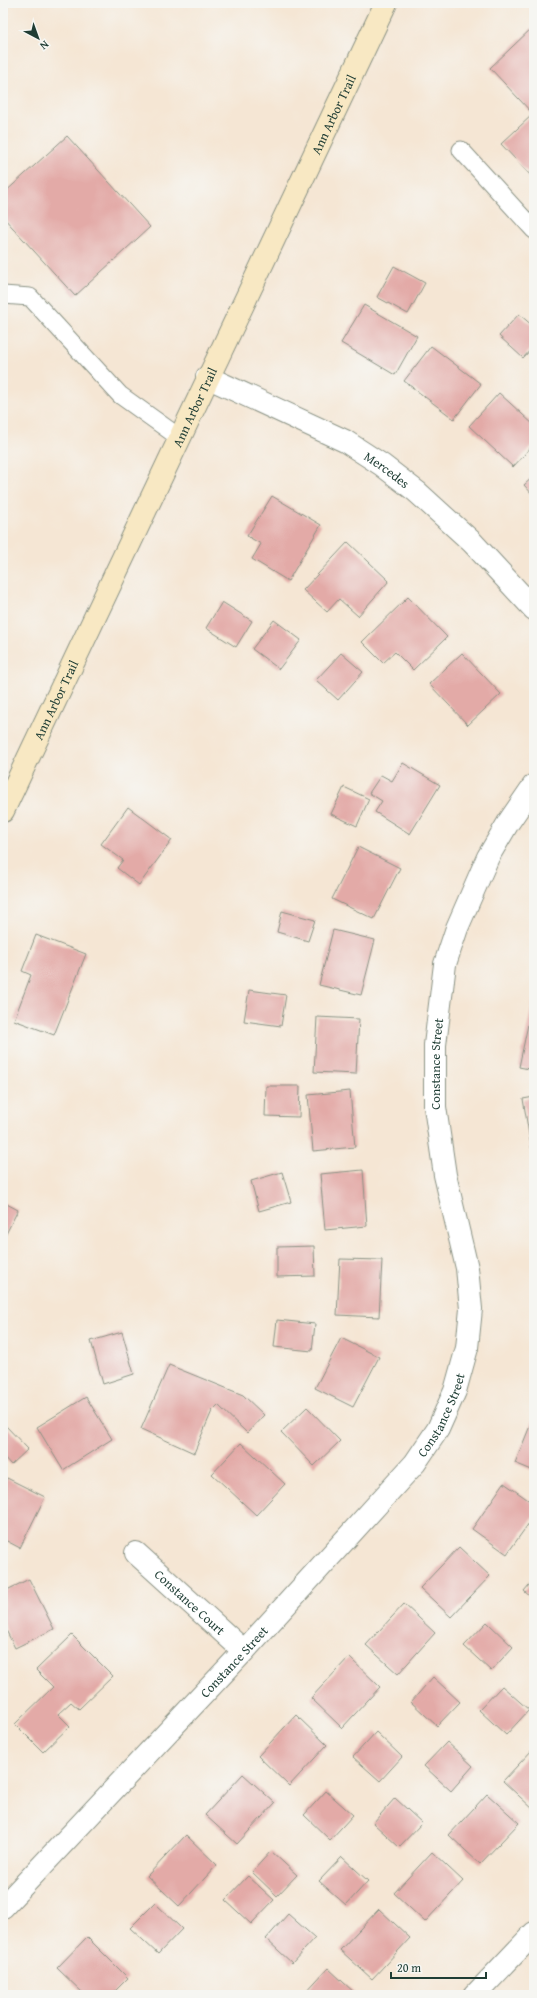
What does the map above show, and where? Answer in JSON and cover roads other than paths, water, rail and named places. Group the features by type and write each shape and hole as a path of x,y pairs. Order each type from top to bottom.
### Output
{"street":[{"name":"Ann Arbor Trail","path":"3,811 386,3"},
{"name":"Mercedes","path":"208,377 345,441 382,465 417,492 472,542 534,609"},
{"name":"Constance Street","path":"3,1907 244,1651 415,1463 438,1428 455,1391 467,1348 471,1309 467,1268 445,1175 435,1107 435,1045 445,964 472,893 488,857 508,823 534,785"},
{"name":"Constance Court","path":"136,1553 244,1651"},
{"path":"476,1995 534,1933"}],"lane":[{"path":"461,150 534,230"},
{"path":"3,295 30,297 120,395 180,438"}]}
